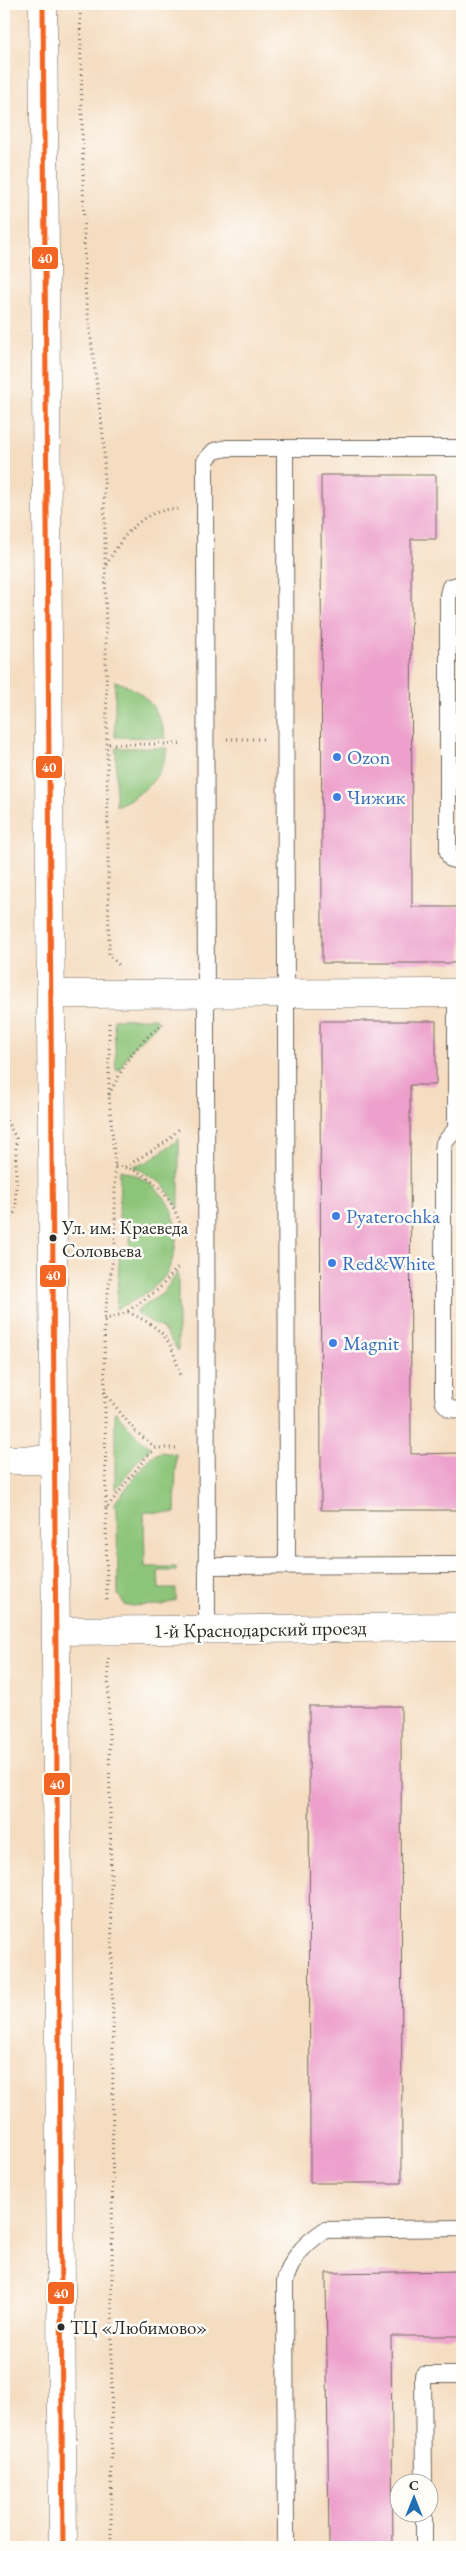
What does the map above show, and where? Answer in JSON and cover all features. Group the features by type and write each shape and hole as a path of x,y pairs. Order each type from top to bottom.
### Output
{"main road":[{"path":"43,4 63,2547"},
{"path":"52,994 459,994"},
{"path":"4,1460 55,1460"},
{"name":"1-й Краснодарский проезд","path":"57,1631 462,1626"}],"lane":[{"path":"207,1629 206,461 214,451 227,448 462,448"},
{"path":"285,448 287,1566"},
{"path":"462,584 450,587 448,596 448,852 451,859 462,862"},
{"path":"459,994 459,1129 444,1144 443,1151 443,1395 444,1403 450,1409 462,1410"},
{"path":"206,1566 462,1565"},
{"path":"286,2547 285,2281 291,2262 307,2241 324,2230 462,2228"},
{"path":"424,2474 423,2375 462,2375"},
{"path":"424,2524 424,2547"}],"path":[{"path":"80,4 85,290 104,442 109,744 109,955 118,965 127,965"},
{"path":"106,566 120,540 136,523 156,511 182,509"},
{"path":"222,739 266,739"},
{"path":"109,744 182,744"},
{"path":"108,1611 104,1320 115,1244 115,1166 109,1096 108,1025 112,1016"},
{"path":"109,1096 132,1053 143,1039 168,1021"},
{"path":"4,1116 16,1138 16,1210 4,1231"},
{"path":"125,1167 166,1142 181,1127"},
{"path":"115,1166 125,1167 148,1176 162,1188 174,1206 181,1226"},
{"path":"104,1320 128,1312 159,1288 180,1266"},
{"path":"128,1312 148,1321 165,1336 175,1353 180,1376"},
{"path":"104,1392 135,1431 156,1448 179,1448"},
{"path":"106,1509 146,1457 156,1448"},
{"path":"108,1649 113,2026 111,2547"},
{"path":"4,1990 4,2489"}],"green space":[{"path":"115,681 135,690 149,702 155,709 166,738 115,737"},
{"path":"116,748 167,748 161,768 150,784 134,797 116,806"},
{"path":"156,1018 158,1022 156,1026 133,1047 119,1070 116,1070 114,1019"},
{"path":"179,1139 179,1208 163,1184 133,1166 147,1162"},
{"path":"120,1170 133,1174 156,1188 171,1209 175,1221 176,1234 172,1260 164,1277 148,1292 116,1309 120,1250 130,1250 130,1223 119,1223"},
{"path":"178,1272 178,1351 163,1329 135,1312 163,1293"},
{"path":"115,1411 134,1433 151,1448 139,1459 115,1490"},
{"path":"161,1452 176,1454 175,1513 144,1512 145,1567 176,1567 176,1571 158,1571 159,1589 176,1589 176,1600 163,1605 126,1606 118,1595 117,1510 113,1505 151,1457"}],"building":[{"path":"321,475 436,475 436,539 411,539 412,907 462,907 462,963 322,963"},
{"path":"320,1021 436,1021 436,1085 410,1085 411,1454 462,1453 462,1510 321,1510"},
{"path":"309,1706 401,1706 402,2183 310,2183"},
{"path":"462,2271 462,2336 391,2336 392,2474 388,2474 388,2524 393,2524 393,2547 329,2547 326,2273"}],"transit line":[{"name":"40","path":"43,4 63,2547"}],"place":[{"name":"Ozon","path":"337,757"},
{"name":"Чижик","path":"337,797"},
{"name":"Pyaterochka","path":"336,1216"},
{"name":"Ул. им. Краеведа Соловьева","path":"53,1238"},
{"name":"Red&White","path":"332,1263"},
{"name":"Magnit","path":"333,1343"},
{"name":"ТЦ «Любимово»","path":"61,2327"}]}
